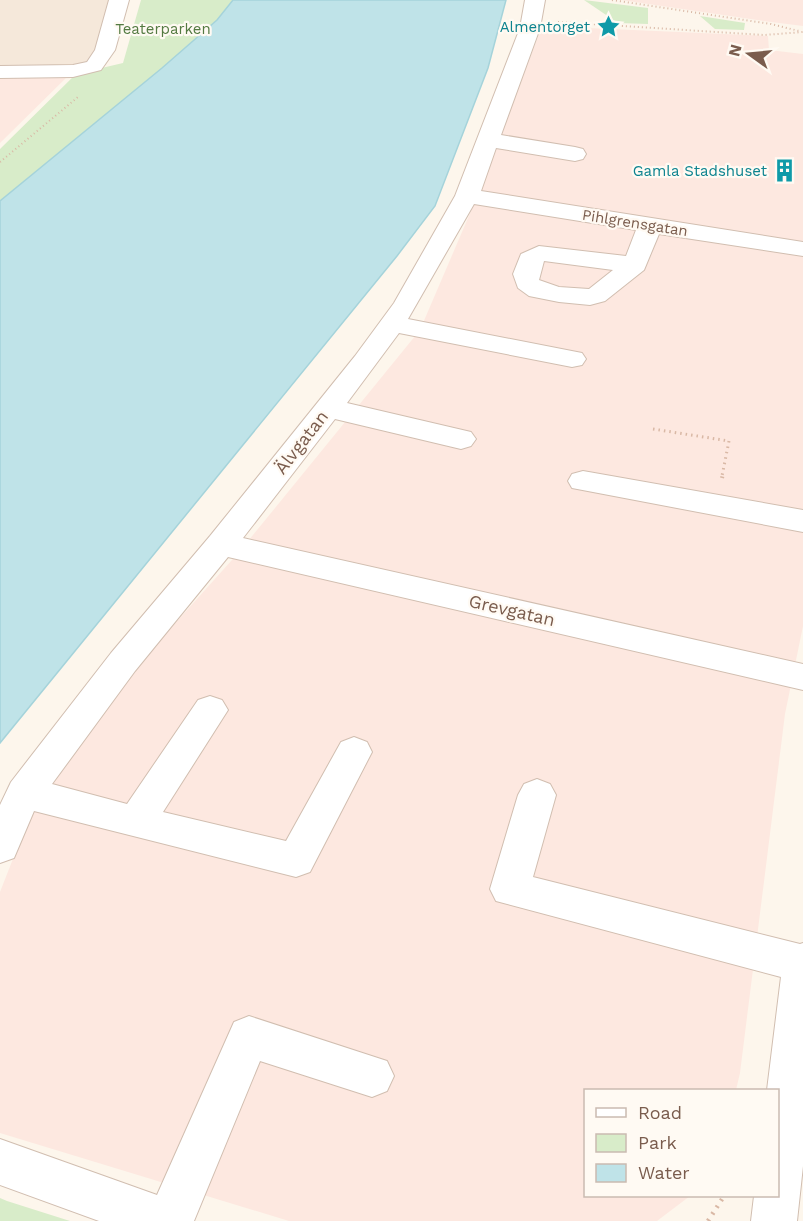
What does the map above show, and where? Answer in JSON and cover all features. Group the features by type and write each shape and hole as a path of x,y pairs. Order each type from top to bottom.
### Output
{"street":[{"path":"0,72 87,70 101,60 119,0"},
{"name":"Älvgatan","path":"0,846 24,793 123,662 221,544 392,324 436,254 467,196 532,20 535,0"},
{"path":"488,140 575,154"},
{"name":"Pihlgrensgatan","path":"467,196 803,249"},
{"path":"635,264 650,225"},
{"path":"392,324 572,359"},
{"path":"328,408 461,439"},
{"path":"583,481 803,521"},
{"name":"Grevgatan","path":"221,544 803,677"},
{"path":"136,822 210,710"},
{"path":"24,793 296,860 354,752"},
{"path":"537,795 510,889 803,963 779,1168"},
{"path":"170,1221 249,1037 372,1076"},
{"path":"0,1162 164,1221"},
{"path":"774,1221 777,1197"}],"path":[{"path":"532,20 764,35 803,32 771,24 612,0"},
{"path":"0,162 40,126 83,94"},
{"path":"653,429 729,441 716,505"},
{"path":"708,1221 723,1197"}],"shaded area":[{"path":"0,0 111,0 94,57 85,65 0,72"},
{"path":"621,0 803,0 803,26 771,22"},
{"path":"542,26 768,36 769,50 803,54 803,626 785,714 740,1073 736,1089 584,1089 584,1197 689,1197 657,1221 289,1221 0,1133 0,892 36,800 135,668 240,551 420,330 474,204"},
{"path":"73,71 0,143 0,72"}],"green space":[{"name":"Teaterparken","path":"141,0 233,0 217,20 162,68 0,201 0,149 76,74 123,63"},
{"path":"584,0 648,8 648,24 618,23"},
{"path":"700,16 745,23 744,30 715,29"},
{"path":"0,1198 7,1201 70,1221 0,1221"}],"water":[{"path":"233,0 506,0 488,68 435,206 397,256 0,743 0,201 162,68 217,20"}],"place":[{"name":"Almentorget","path":"608,27"},
{"name":"Gamla Stadshuset","path":"785,171"}]}
